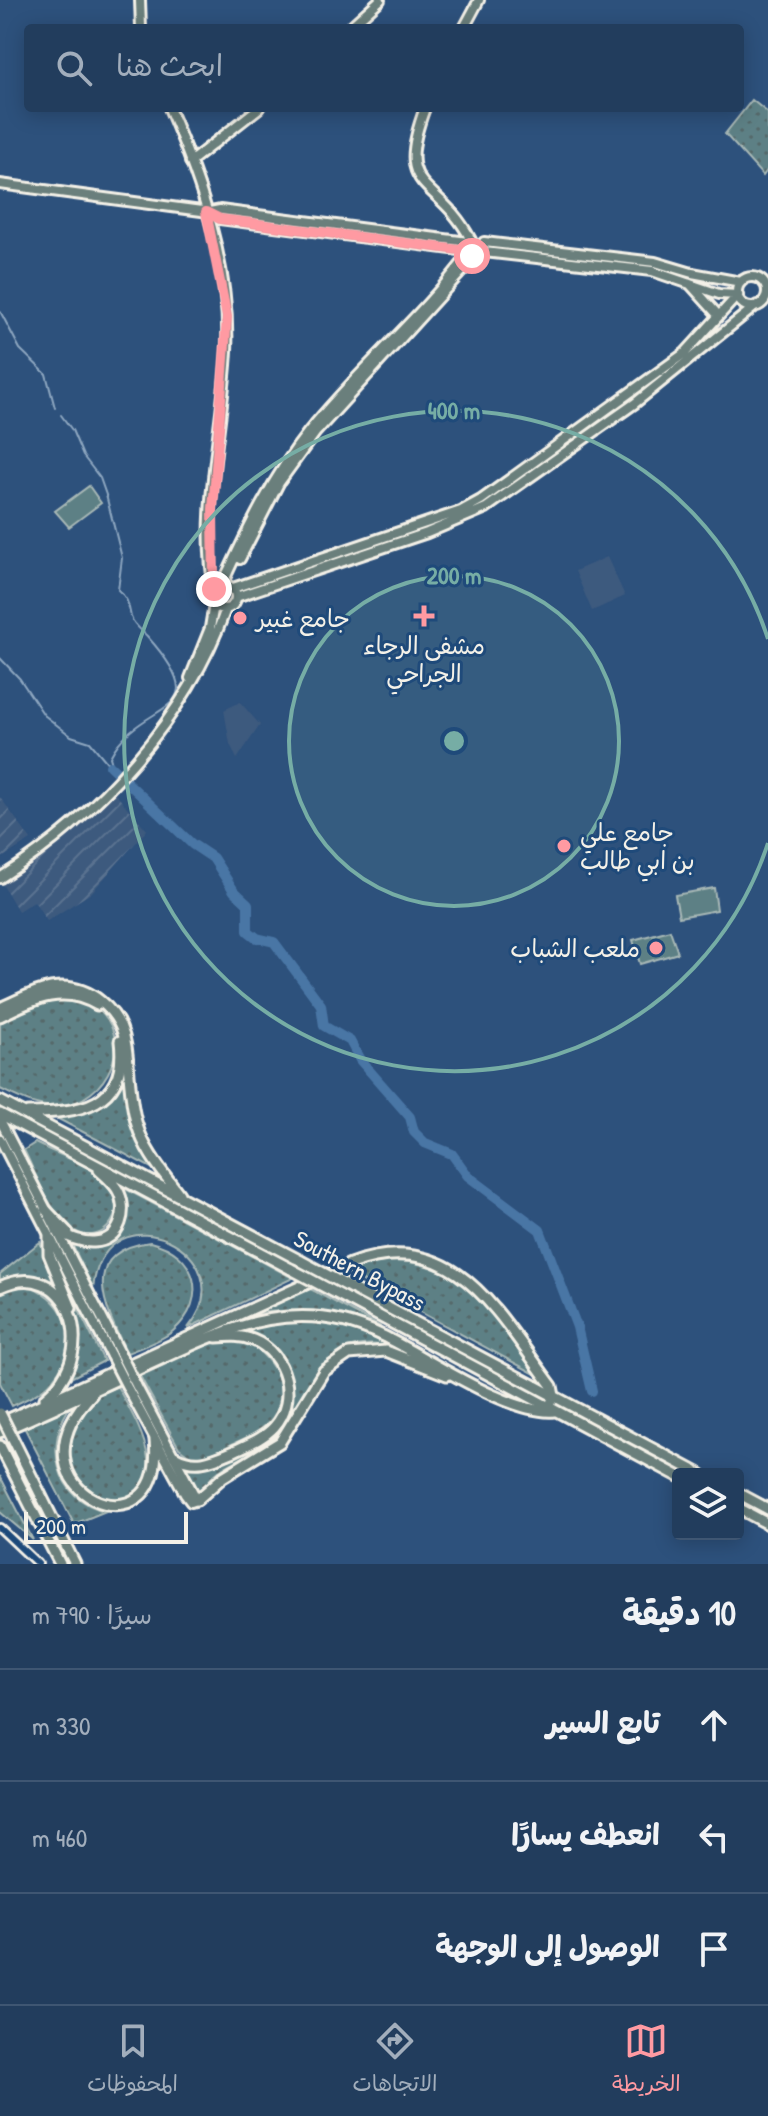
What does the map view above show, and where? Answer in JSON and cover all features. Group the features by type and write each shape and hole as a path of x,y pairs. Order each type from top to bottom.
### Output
{"highway":[{"path":"0,1008 49,988 77,989 106,1005 117,1019 141,1138 181,1196"},
{"path":"0,1016 43,996 71,994 103,1010 123,1044 118,1075 101,1099 77,1111 24,1113"},
{"name":"Southern Bypass","path":"0,1101 689,1468"},
{"name":"Southern Bypass","path":"0,1117 95,1164 672,1473"},
{"path":"33,1408 57,1387 69,1370 76,1341 74,1321 49,1254 53,1233 88,1242 102,1241 114,1233 122,1220 123,1204 117,1189 95,1164"},
{"path":"45,1209 74,1238"},
{"path":"0,1423 350,1264 388,1256 435,1262 472,1283 495,1307 552,1386 554,1396 552,1409 520,1407 380,1334 331,1320 269,1318 209,1338 0,1432"},
{"path":"0,1287 19,1281 45,1286 65,1305 74,1321"},
{"path":"174,1456 195,1463 212,1461 264,1436 277,1424 285,1409 285,1376 271,1352 243,1337 209,1338"},
{"path":"197,1500 223,1477 280,1442 314,1384 335,1361 349,1354 386,1351 467,1380"},
{"path":"98,1388 72,1416 65,1434 65,1465 80,1493 98,1505 109,1507 130,1502 150,1479 155,1460 155,1440"},
{"path":"0,1413 75,1564"},
{"path":"0,1446 60,1564"},
{"path":"744,1496 768,1509"},
{"path":"744,1511 768,1524"}],"main road":[{"path":"140,0 141,24"},
{"path":"353,24 380,0"},
{"path":"466,24 479,0"},
{"path":"0,878 71,821 126,766 197,678 226,609 226,589 213,509 227,317 208,212 171,112"},
{"path":"190,162 254,112"},
{"path":"424,112 413,143 414,171 470,248"},
{"path":"0,184 208,212 220,210 470,248 655,262 741,282 757,278 768,290 763,305 667,379 486,508 427,533 226,589"},
{"path":"126,766 192,674 210,628 214,604 226,589 262,500 299,443 479,238 484,247"},
{"path":"484,247 652,271 719,294 738,295 746,305 763,305"},
{"path":"226,589 461,511 621,402 701,339 718,315 738,295 741,282"},
{"path":"690,283 718,315"},
{"path":"214,604 226,609"},
{"path":"0,871 13,867"},
{"path":"0,1117 45,1209 53,1233"},
{"path":"0,1139 53,1233 132,1387 174,1456 197,1500 192,1503 155,1440 132,1387"}],"street":[{"path":"0,1528 38,1564"}],"shaded area":[{"path":"607,557 625,596 592,611 575,571"},
{"path":"240,702 260,725 237,759 230,744 224,710"},
{"path":"112,790 147,830 91,893 47,921 34,901 18,911 1,882 77,824"},
{"path":"0,797 31,840 0,859"}],"green space":[{"path":"752,100 768,113 768,169 763,176 725,134"},
{"path":"89,486 101,503 69,527 55,511"},
{"path":"714,888 717,910 679,917 675,895"},
{"path":"670,930 678,953 640,964 633,940"},
{"path":"44,993 87,1001 106,1017 114,1033 115,1050 103,1081 76,1102 58,1106 35,1104 0,1089 0,1015"},
{"path":"122,1057 135,1135 157,1171 47,1113 70,1112 105,1093"},
{"path":"35,1143 106,1180 116,1201 115,1213 104,1230 95,1235 84,1235 72,1229 56,1213 24,1150"},
{"path":"120,1186 293,1278 188,1328 202,1300 201,1275 189,1255 169,1240 145,1235 122,1239 103,1256 93,1288 68,1236 95,1243 121,1222"},
{"path":"40,1242 62,1296 33,1277 19,1276 0,1281 0,1274"},
{"path":"150,1242 179,1256 188,1267 193,1279 192,1305 185,1318 168,1335 127,1353 106,1302 103,1285 105,1270 112,1258 127,1248"},
{"path":"393,1260 420,1264 462,1283 495,1314 537,1375 342,1270"},
{"path":"62,1276 104,1361 61,1383 76,1341 75,1318"},
{"path":"20,1283 49,1297 59,1308 68,1335 68,1350 63,1364 49,1384 12,1406 0,1383 0,1289"},
{"path":"305,1286 381,1327 346,1317 311,1312 275,1311 239,1317"},
{"path":"306,1320 361,1329 411,1352 372,1345 356,1346 330,1359 319,1370 278,1436 218,1472 200,1493 183,1464 217,1461 284,1417 284,1371 274,1348 251,1334 232,1331 264,1322"},
{"path":"240,1340 262,1354 277,1375 280,1399 276,1411 268,1423 250,1436 208,1455 191,1456 179,1448 140,1376 216,1341"},
{"path":"117,1386 142,1437 148,1470 142,1485 129,1495 107,1502 78,1487 66,1437 73,1414 97,1395"},
{"path":"73,1403 63,1418 58,1435 56,1451 59,1468 75,1495 89,1505 106,1511 74,1524 23,1425"},
{"path":"0,1476 33,1540 0,1512"}],"waterway":[{"path":"0,311 20,349 46,374 55,408"},
{"path":"61,415 72,430 83,456 100,478 106,495 122,558 118,590 126,599 134,622 168,663 177,682 176,695 168,705 139,724 110,757 114,771"},
{"path":"0,658 20,679 44,715 71,736 90,742 110,766"},
{"path":"110,766 192,844 213,858 234,891 248,904 248,931 257,938 274,942 321,1005 324,1026 350,1041 360,1060 410,1117 414,1132 425,1143 452,1154 468,1176 540,1230 577,1327 592,1391"}],"place":[{"name":"مشفى الرجاء الجراحي","path":"424,616"},
{"name":"جامع غبير","path":"240,618"},
{"name":"جامع علي بن ابي طالب","path":"564,846"},
{"name":"ملعب الشباب","path":"656,948"}],"route":[{"path":"214,589 215,465 225,380 227,317 206,212 220,219 467,251 472,256"}]}
